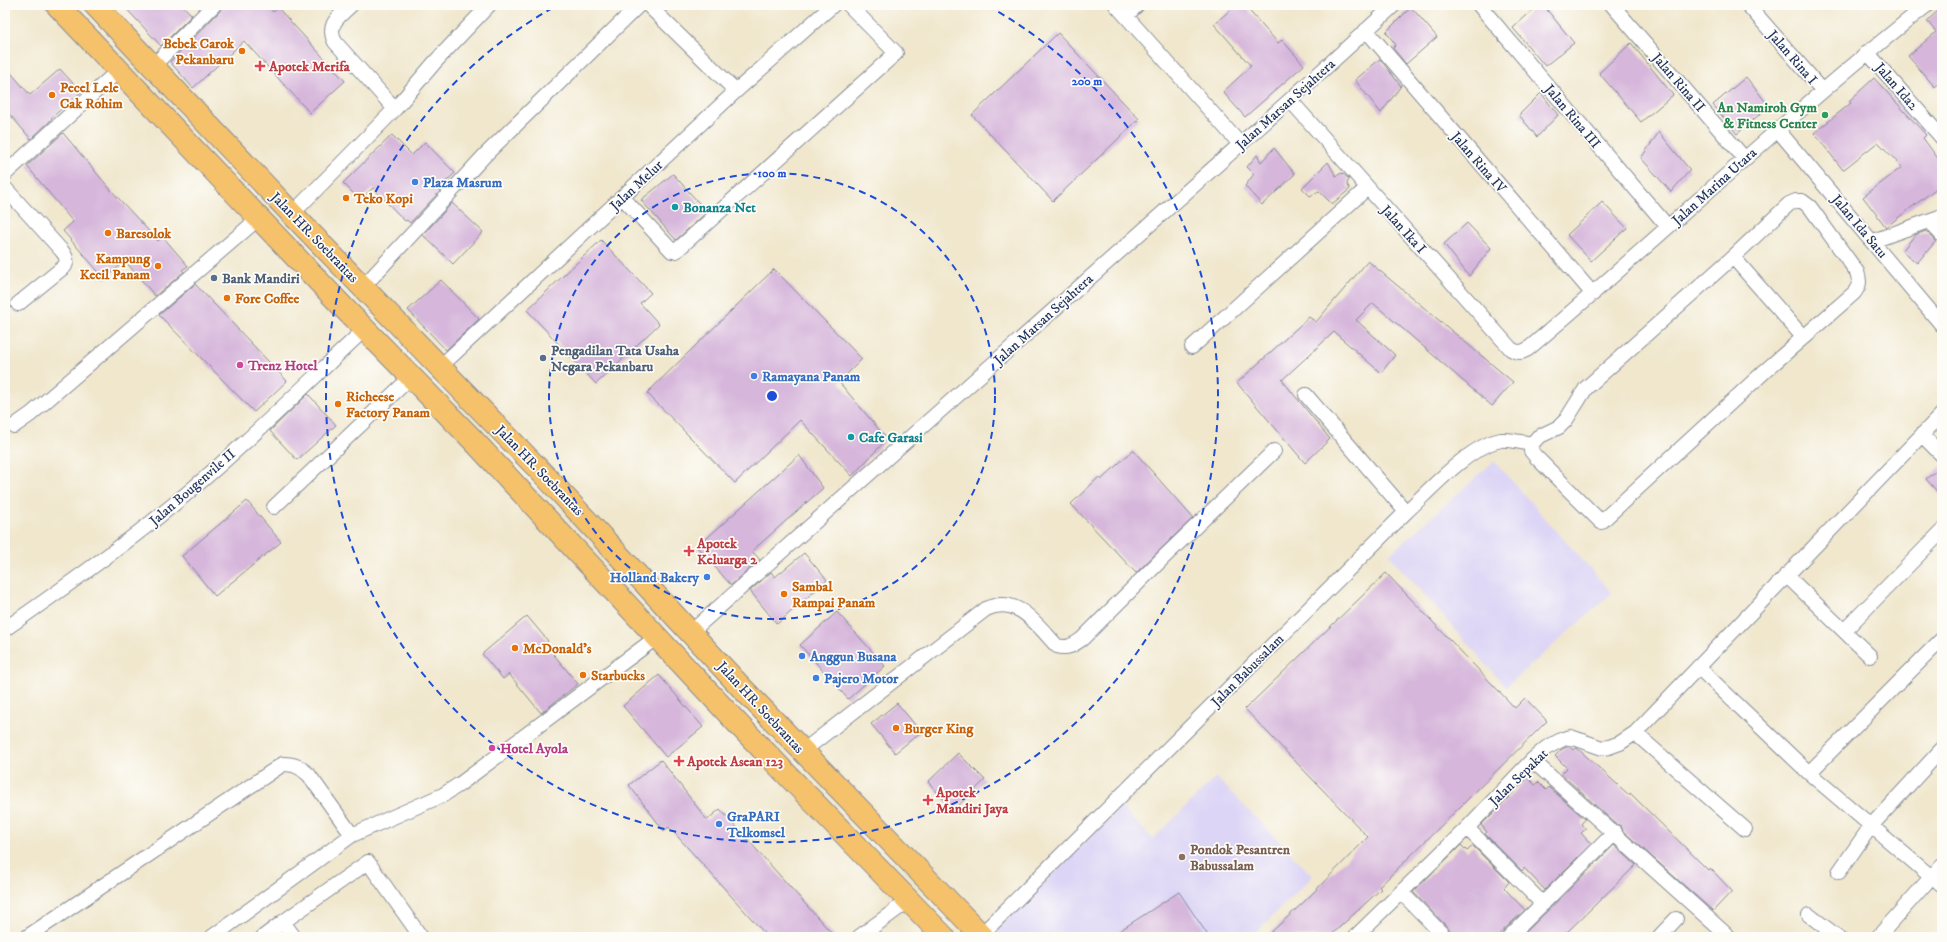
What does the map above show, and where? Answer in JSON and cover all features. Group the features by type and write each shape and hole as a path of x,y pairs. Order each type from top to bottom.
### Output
{"main road":[{"name":"Jalan HR. Soebrantas","path":"57,5 365,329 412,376 740,726 944,937"},
{"name":"Jalan HR. Soebrantas","path":"95,5 292,214 441,366 803,751 982,936"},
{"path":"860,850 881,831"},
{"path":"908,901 928,880"}],"street":[{"path":"153,66 214,5"},
{"path":"351,5 335,21 331,29 332,35 335,42 395,109"},
{"path":"292,214 395,109 435,62 489,5"},
{"path":"363,287 485,155 639,5"},
{"path":"648,5 736,91"},
{"name":"Jalan Melur","path":"441,366 623,198 736,91 833,5"},
{"path":"623,198 672,251 676,251 896,53 849,5"},
{"path":"1116,5 1240,144"},
{"path":"1126,16 1137,5"},
{"name":"Jalan Marsan Sejahtera","path":"691,632 1290,100 1394,5"},
{"name":"Jalan Rina III","path":"1479,5 1668,227"},
{"name":"Jalan Rina II","path":"1612,5 1745,159"},
{"name":"Jalan Rina I","path":"1748,5 1823,91"},
{"name":"Jalan Marina Utara","path":"1521,352 1528,349 1593,294 1778,129 1867,52 1927,5"},
{"name":"Jalan Rina IV","path":"1366,30 1593,294"},
{"name":"Jalan Ida2","path":"1867,52 1942,138"},
{"path":"5,174 119,70"},
{"name":"Jalan Ika I","path":"1290,100 1511,349 1521,352"},
{"name":"Jalan Ida Satu","path":"1778,129 1942,325"},
{"path":"5,188 62,251 66,256 67,262 62,269 18,304"},
{"path":"1192,347 1367,188"},
{"path":"1802,201 1810,207 1857,272 1860,281 1859,286 1854,293 1803,338 1601,522 1536,457 1532,451 1532,444 1538,437 1559,427 1566,420 1586,388 1733,257 1789,204 1802,201"},
{"path":"14,426 31,414 259,218"},
{"path":"1873,241 1936,218 1942,236"},
{"path":"1733,257 1803,338"},
{"name":"Jalan Bougenvile II","path":"5,629 99,563 174,504 262,426 365,329"},
{"path":"274,507 412,376"},
{"path":"1306,395 1406,512"},
{"name":"Jalan Sepakat","path":"1355,937 1467,828 1532,760 1546,748 1563,739 1571,737 1602,748 1609,747 1620,743 1635,733 1942,414"},
{"path":"1922,435 1942,455"},
{"name":"Jalan Babussalam","path":"982,936 1406,512 1465,458 1502,440 1532,444"},
{"path":"803,751 986,609 995,604 1009,604 1019,609 1057,646 1065,648 1082,639 1164,557 1274,451"},
{"path":"1845,630 1942,532"},
{"path":"1786,575 1845,630 1870,656"},
{"path":"212,937 352,835 443,795 460,784 657,637"},
{"path":"1809,773 1942,640"},
{"path":"1698,667 1809,773 1942,886"},
{"path":"1635,733 1745,829"},
{"path":"1839,872 1871,826 1942,749"},
{"path":"1532,760 1615,832 1729,937"},
{"path":"27,937 283,764 293,764 300,767 309,775 352,835"},
{"path":"1467,828 1544,904"},
{"path":"1509,937 1615,832"},
{"path":"263,937 368,862 421,937"},
{"path":"1878,937 1942,865"},
{"path":"1401,892 1445,937"},
{"path":"859,937 908,901"},
{"path":"1809,915 1838,937"},
{"path":"1659,937 1676,919"},
{"path":"283,922 294,937"}],"shaded area":[{"path":"1494,461 1612,593 1506,687 1389,555"},
{"name":"Pondok Pesantren Babussalam","path":"1216,777 1313,876 1251,937 1000,937 995,931 1121,807 1153,839"}],"building":[{"path":"123,5 182,5 192,15 161,46"},
{"path":"222,5 267,5 273,12 278,8 345,81 310,113 244,41 193,88 170,62 220,11"},
{"path":"1236,5 1244,5 1278,43 1282,40 1304,65 1245,117 1223,92 1251,66 1214,24"},
{"path":"1538,5 1543,5 1574,43 1545,66 1513,28"},
{"path":"1411,7 1437,37 1406,64 1393,48 1396,45 1386,32"},
{"path":"1942,7 1942,80 1935,87 1908,56 1936,32 1927,21"},
{"path":"1058,33 1139,119 1053,201 972,115"},
{"path":"1631,43 1673,95 1641,122 1599,73"},
{"path":"1380,59 1401,86 1381,113 1355,80"},
{"path":"5,66 30,95 60,69 81,92 51,118 52,119 31,139 5,109"},
{"path":"1746,77 1769,106 1737,134 1713,105"},
{"path":"1874,78 1926,135 1923,138 1942,164 1942,184 1886,227 1863,197 1902,167 1878,142 1843,170 1814,133 1851,103 1849,101"},
{"path":"1541,93 1558,115 1537,137 1519,115"},
{"path":"1659,132 1690,170 1671,192 1641,158"},
{"path":"63,133 110,189 158,241 163,237 188,266 182,270 184,272 155,296 125,261 105,279 63,231 73,222 27,166"},
{"path":"392,135 412,155 425,142 455,173 438,189 440,191 410,223 407,220 405,221 373,188 360,200 343,183"},
{"path":"1274,148 1295,174 1262,205 1245,186 1254,174 1247,167 1257,155 1261,162"},
{"path":"1328,162 1336,176 1342,173 1349,179 1347,184 1350,189 1332,204 1319,191 1310,196 1302,188"},
{"name":"Bonanza Net","path":"673,174 707,212 676,240 641,200"},
{"path":"1602,202 1627,228 1591,261 1567,235"},
{"path":"452,203 483,232 453,264 423,235"},
{"path":"1467,223 1491,248 1469,276 1444,244"},
{"path":"1926,231 1936,241 1917,263 1902,251 1915,235"},
{"path":"601,240 651,293 640,303 659,324 596,384 527,310"},
{"path":"1368,261 1513,382 1492,406 1373,303 1356,320 1395,355 1381,373 1334,332 1282,380 1330,439 1305,463 1237,383 1309,317 1316,322"},
{"name":"Ramayana Panam","path":"774,269 862,359 839,382 887,439 852,476 800,420 735,483 647,393"},
{"path":"441,280 479,319 446,350 408,310"},
{"name":"Trenz Hotel","path":"195,284 287,381 254,412 159,315"},
{"path":"308,394 336,425 297,460 270,431"},
{"path":"1133,450 1193,518 1136,573 1071,504 1099,477 1101,480"},
{"path":"799,455 823,488 752,551 760,560 731,585 697,547"},
{"path":"1942,466 1942,497 1926,479"},
{"path":"247,501 281,542 215,596 182,556"},
{"path":"804,553 827,580 777,624 750,591 771,572 775,577"},
{"path":"1386,573 1515,708 1525,698 1547,721 1379,887 1381,889 1329,937 1266,937 1306,900 1368,837 1245,709"},
{"path":"837,612 885,666 848,699 800,645"},
{"path":"527,616 548,641 545,644 578,684 541,713 509,674 503,679 482,654"},
{"path":"659,675 703,727 666,757 623,706"},
{"name":"Burger King","path":"897,703 921,732 895,753 871,724"},
{"path":"1569,746 1573,750 1577,748 1629,795 1630,793 1708,870 1710,868 1732,891 1713,911 1623,831 1621,826 1616,824 1561,774 1567,768 1555,756 1562,749"},
{"path":"958,753 985,780 954,810 928,782"},
{"path":"661,760 707,820 720,809 835,937 768,937 669,827 664,831 629,785"},
{"path":"1528,778 1535,785 1538,782 1546,790 1549,787 1585,819 1581,824 1586,829 1581,833 1591,844 1545,890 1524,868 1522,871 1485,834 1487,832 1481,825"},
{"path":"1461,845 1467,851 1473,846 1509,882 1504,888 1525,910 1496,937 1453,937 1451,931 1413,892"},
{"path":"1614,845 1636,865 1562,937 1529,937 1525,933"},
{"path":"1179,892 1209,937 1110,937"}],"place":[{"name":"Bebek Carok Pekanbaru","path":"242,51"},
{"name":"Apotek Merifa","path":"260,66"},
{"name":"Pecel Lele Cak Rohim","path":"52,95"},
{"name":"An Namiroh Gym & Fitness Center","path":"1825,115"},
{"name":"Plaza Masrum","path":"415,182"},
{"name":"Teko Kopi","path":"346,198"},
{"name":"Bonanza Net","path":"675,207"},
{"name":"Baresolok","path":"108,233"},
{"name":"Kampung Kecil Panam","path":"158,266"},
{"name":"Bank Mandiri","path":"214,278"},
{"name":"Fore Coffee","path":"227,298"},
{"name":"Pengadilan Tata Usaha Negara Pekanbaru","path":"543,358"},
{"name":"Trenz Hotel","path":"240,365"},
{"name":"Ramayana Panam","path":"754,376"},
{"name":"Richeese Factory Panam","path":"338,404"},
{"name":"Cafe Garasi","path":"851,437"},
{"name":"Apotek Keluarga 2","path":"689,551"},
{"name":"Holland Bakery","path":"707,577"},
{"name":"Sambal Rampai Panam","path":"784,594"},
{"name":"McDonald's","path":"515,648"},
{"name":"Anggun Busana","path":"802,656"},
{"name":"Starbucks","path":"583,675"},
{"name":"Pajero Motor","path":"816,678"},
{"name":"Burger King","path":"896,728"},
{"name":"Hotel Ayola","path":"492,748"},
{"name":"Apotek Asean 123","path":"679,761"},
{"name":"Apotek Mandiri Jaya","path":"928,800"},
{"name":"GraPARI Telkomsel","path":"719,824"},
{"name":"Pondok Pesantren Babussalam","path":"1182,857"}]}
